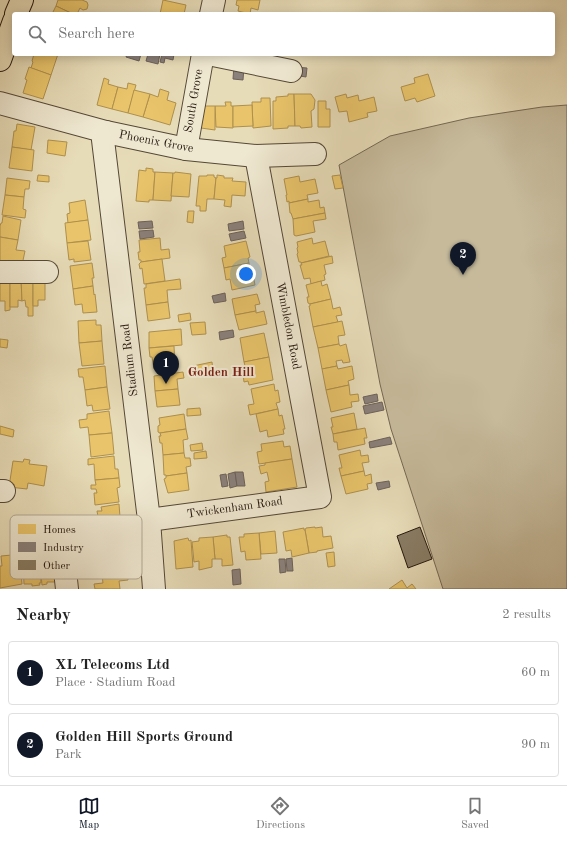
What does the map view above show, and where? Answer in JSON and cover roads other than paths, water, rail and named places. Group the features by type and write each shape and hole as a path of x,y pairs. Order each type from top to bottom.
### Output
{"main road":[{"path":"17,12 22,0"},
{"path":"0,60 12,27"}],"street":[{"path":"211,12 214,0"},
{"name":"South Grove","path":"186,149 203,56"},
{"path":"218,56 292,71"},
{"name":"Phoenix Grove","path":"0,104 106,132 186,149 256,156 315,154"},
{"name":"Stadium Road","path":"106,132 103,140 149,520 154,589"},
{"name":"Wimbledon Road","path":"256,156 320,497"},
{"path":"0,272 48,272"},
{"name":"Twickenham Road","path":"149,520 320,497"},
{"path":"66,579 67,589"}],"place":[{"name":"Golden Hill Sports Ground","path":"463,275"},
{"name":"XL Telecoms Ltd","path":"166,384"}],"district":[{"name":"Golden Hill","path":"221,372"}]}
